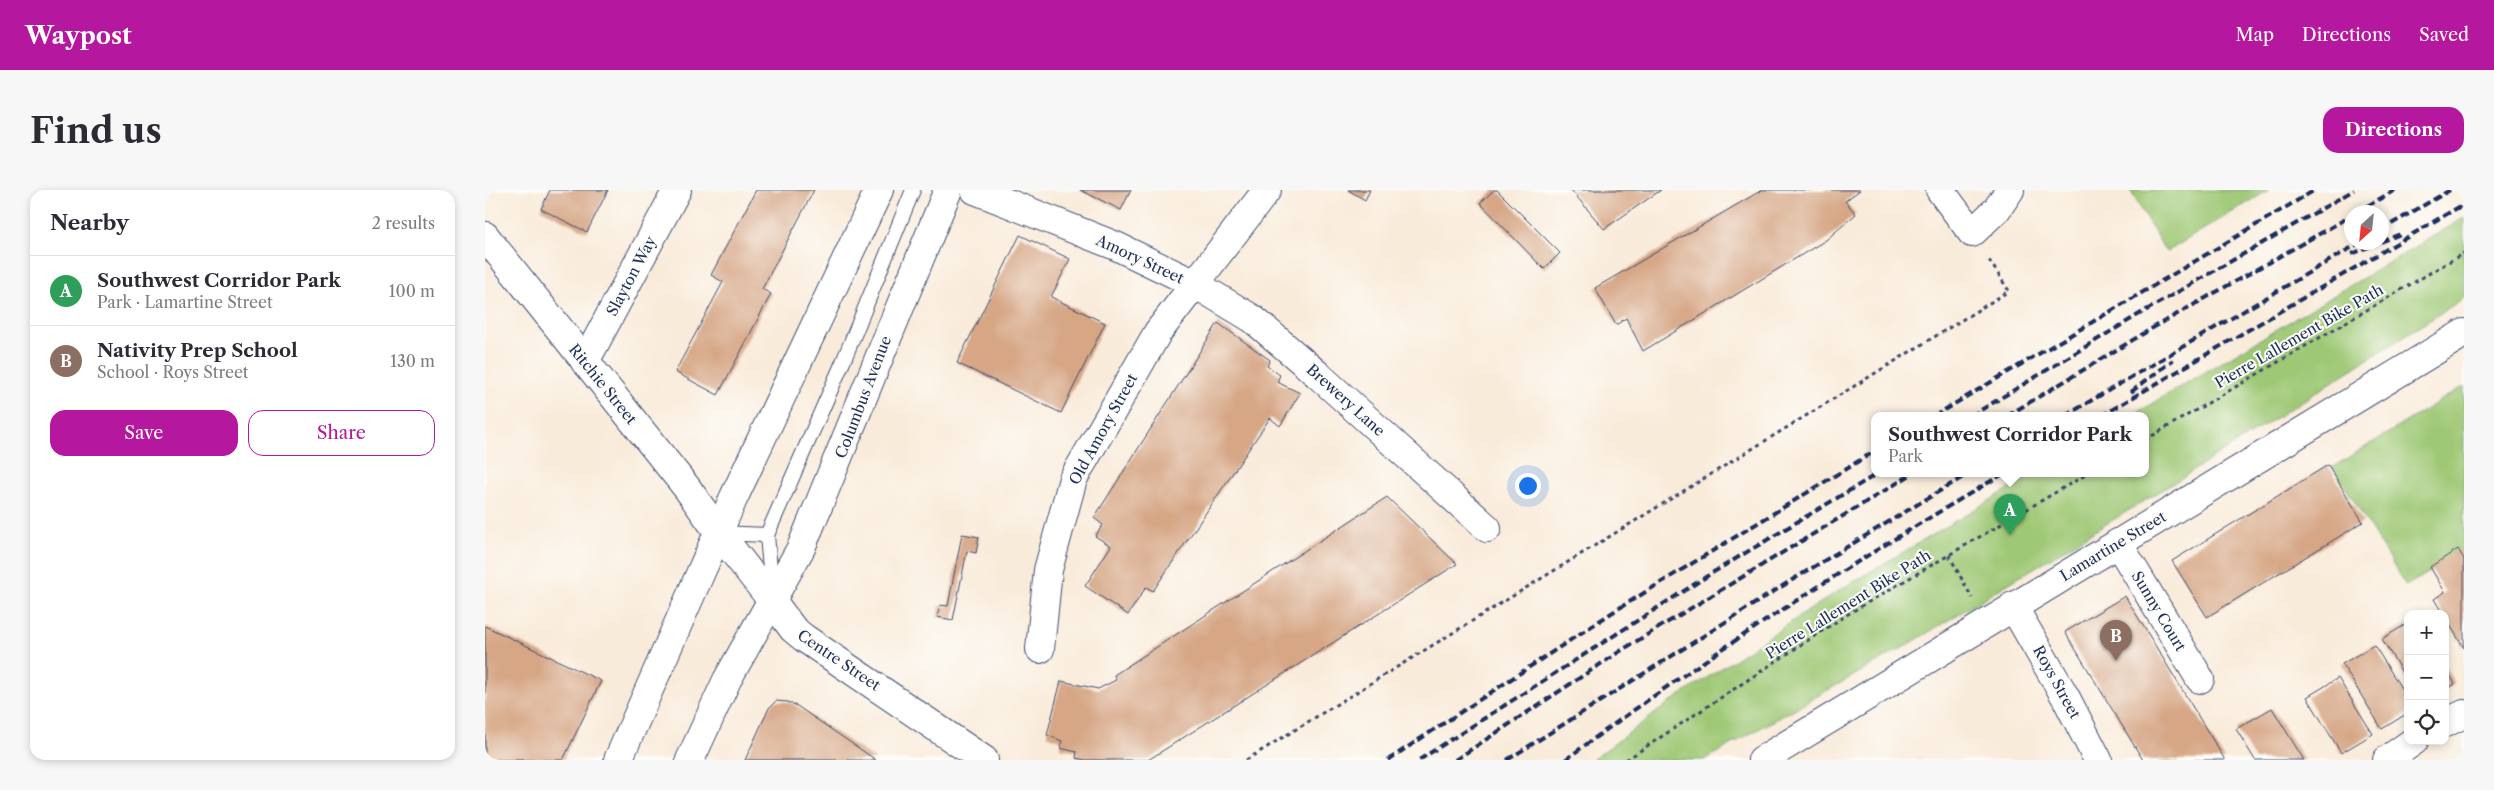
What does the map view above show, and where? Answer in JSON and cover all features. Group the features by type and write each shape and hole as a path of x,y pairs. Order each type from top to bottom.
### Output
{"street":[{"name":"Slayton Way","path":"585,362 677,190"},
{"path":"618,760 719,533 879,190"},
{"name":"Columbus Avenue","path":"691,760 727,680 773,602 819,508 897,309 948,190"},
{"name":"Amory Street","path":"975,190 1115,246 1195,284 1267,190"},
{"path":"1940,190 1972,233 1997,209 2009,190"},
{"name":"Ritchie Street","path":"485,236 687,488 719,533"},
{"name":"Brewery Lane","path":"1195,284 1253,320 1317,374 1487,528"},
{"name":"Old Amory Street","path":"1040,649 1048,570 1073,479 1158,332 1195,284"},
{"name":"Lamartine Street","path":"1763,760 2464,333"},
{"name":"Centre Street","path":"719,533 793,629 984,760"},
{"name":"Sunny Court","path":"2118,543 2200,679"},
{"name":"Roys Street","path":"2013,606 2099,760"},
{"path":"2449,721 2464,714"},
{"path":"2387,760 2408,745"}],"lane":[{"name":"Columbus Avenue","path":"773,602 767,535 843,362 913,190"},
{"path":"719,533 767,535"}],"path":[{"path":"1246,760 2009,292 1972,233"},
{"name":"Pierre Lallement Bike Path","path":"2149,438 2464,253"},
{"name":"Pierre Lallement Bike Path","path":"1626,760 1848,614 2082,477"},
{"path":"1949,555 1973,600"}],"green space":[{"path":"2130,190 2269,190 2166,252"},
{"path":"2464,218 2464,298 2180,479 1906,646 1704,760 1592,760 1672,701 1838,591 2029,477 2149,477 2149,412 2138,412"},
{"path":"2464,386 2464,552 2406,586 2333,467"}],"building":[{"path":"550,190 608,190 587,232 541,209"},
{"path":"756,190 814,190 762,289 771,294 718,395 675,372 723,282 711,275"},
{"path":"1080,190 1131,190 1121,210"},
{"path":"1348,190 1370,190 1365,200"},
{"path":"1494,190 1497,190 1560,253 1544,269 1480,203"},
{"path":"1571,190 1661,190 1604,229"},
{"path":"1762,190 1860,190 1845,201 1856,214 1826,240 1643,351 1626,318 1616,325 1595,288"},
{"path":"1020,235 1070,259 1051,297 1105,323 1061,413 957,363"},
{"path":"1218,323 1270,360 1267,366 1280,375 1277,382 1300,393 1280,426 1270,418 1153,591 1146,587 1128,615 1085,586 1111,546 1095,536 1103,525 1094,518"},
{"path":"2328,465 2363,522 2207,617 2172,561"},
{"path":"1387,497 1457,564 1148,760 1085,760 1076,758 1077,752 1060,748 1062,741 1047,735 1061,681 1098,689 1116,680 1114,675"},
{"path":"962,534 979,537 976,553 967,551 953,620 937,617 940,605 948,606"},
{"path":"2458,549 2464,559 2464,648 2449,624 2449,610 2441,610 2434,599 2445,592 2430,567"},
{"path":"2125,596 2225,760 2143,760 2065,632"},
{"path":"2404,625 2404,675 2382,639"},
{"path":"485,626 601,681 563,760 485,760"},
{"path":"2374,645 2404,693 2404,715 2382,729 2342,664"},
{"path":"2449,674 2455,684 2449,688"},
{"path":"2338,678 2373,734 2341,753 2307,697"},
{"path":"776,701 788,702 797,706 876,760 745,760 769,708"},
{"path":"2272,708 2304,760 2255,760 2236,729"}],"railway":[{"path":"1941,412 2315,190"},
{"path":"1978,412 2138,315 2354,190"},
{"path":"2369,205 2395,190"},
{"path":"2389,225 2450,190"},
{"path":"2108,412 2464,204"},
{"path":"2014,412 2156,326 2344,220"},
{"path":"2389,239 2403,233"},
{"path":"2072,412 2347,250"},
{"path":"2352,254 2361,250"},
{"path":"2131,392 2173,360"},
{"path":"1388,760 1613,612 1871,453"},
{"path":"1419,760 1712,573 1872,477"},
{"path":"1455,760 1622,650 1907,477"},
{"path":"1507,760 1792,580 1963,477"},
{"path":"1565,760 1671,684 1780,611 1891,541 1998,477"}],"place":[{"name":"Southwest Corridor Park","path":"2010,535"},
{"name":"Nativity Prep School","path":"2116,661"}]}
